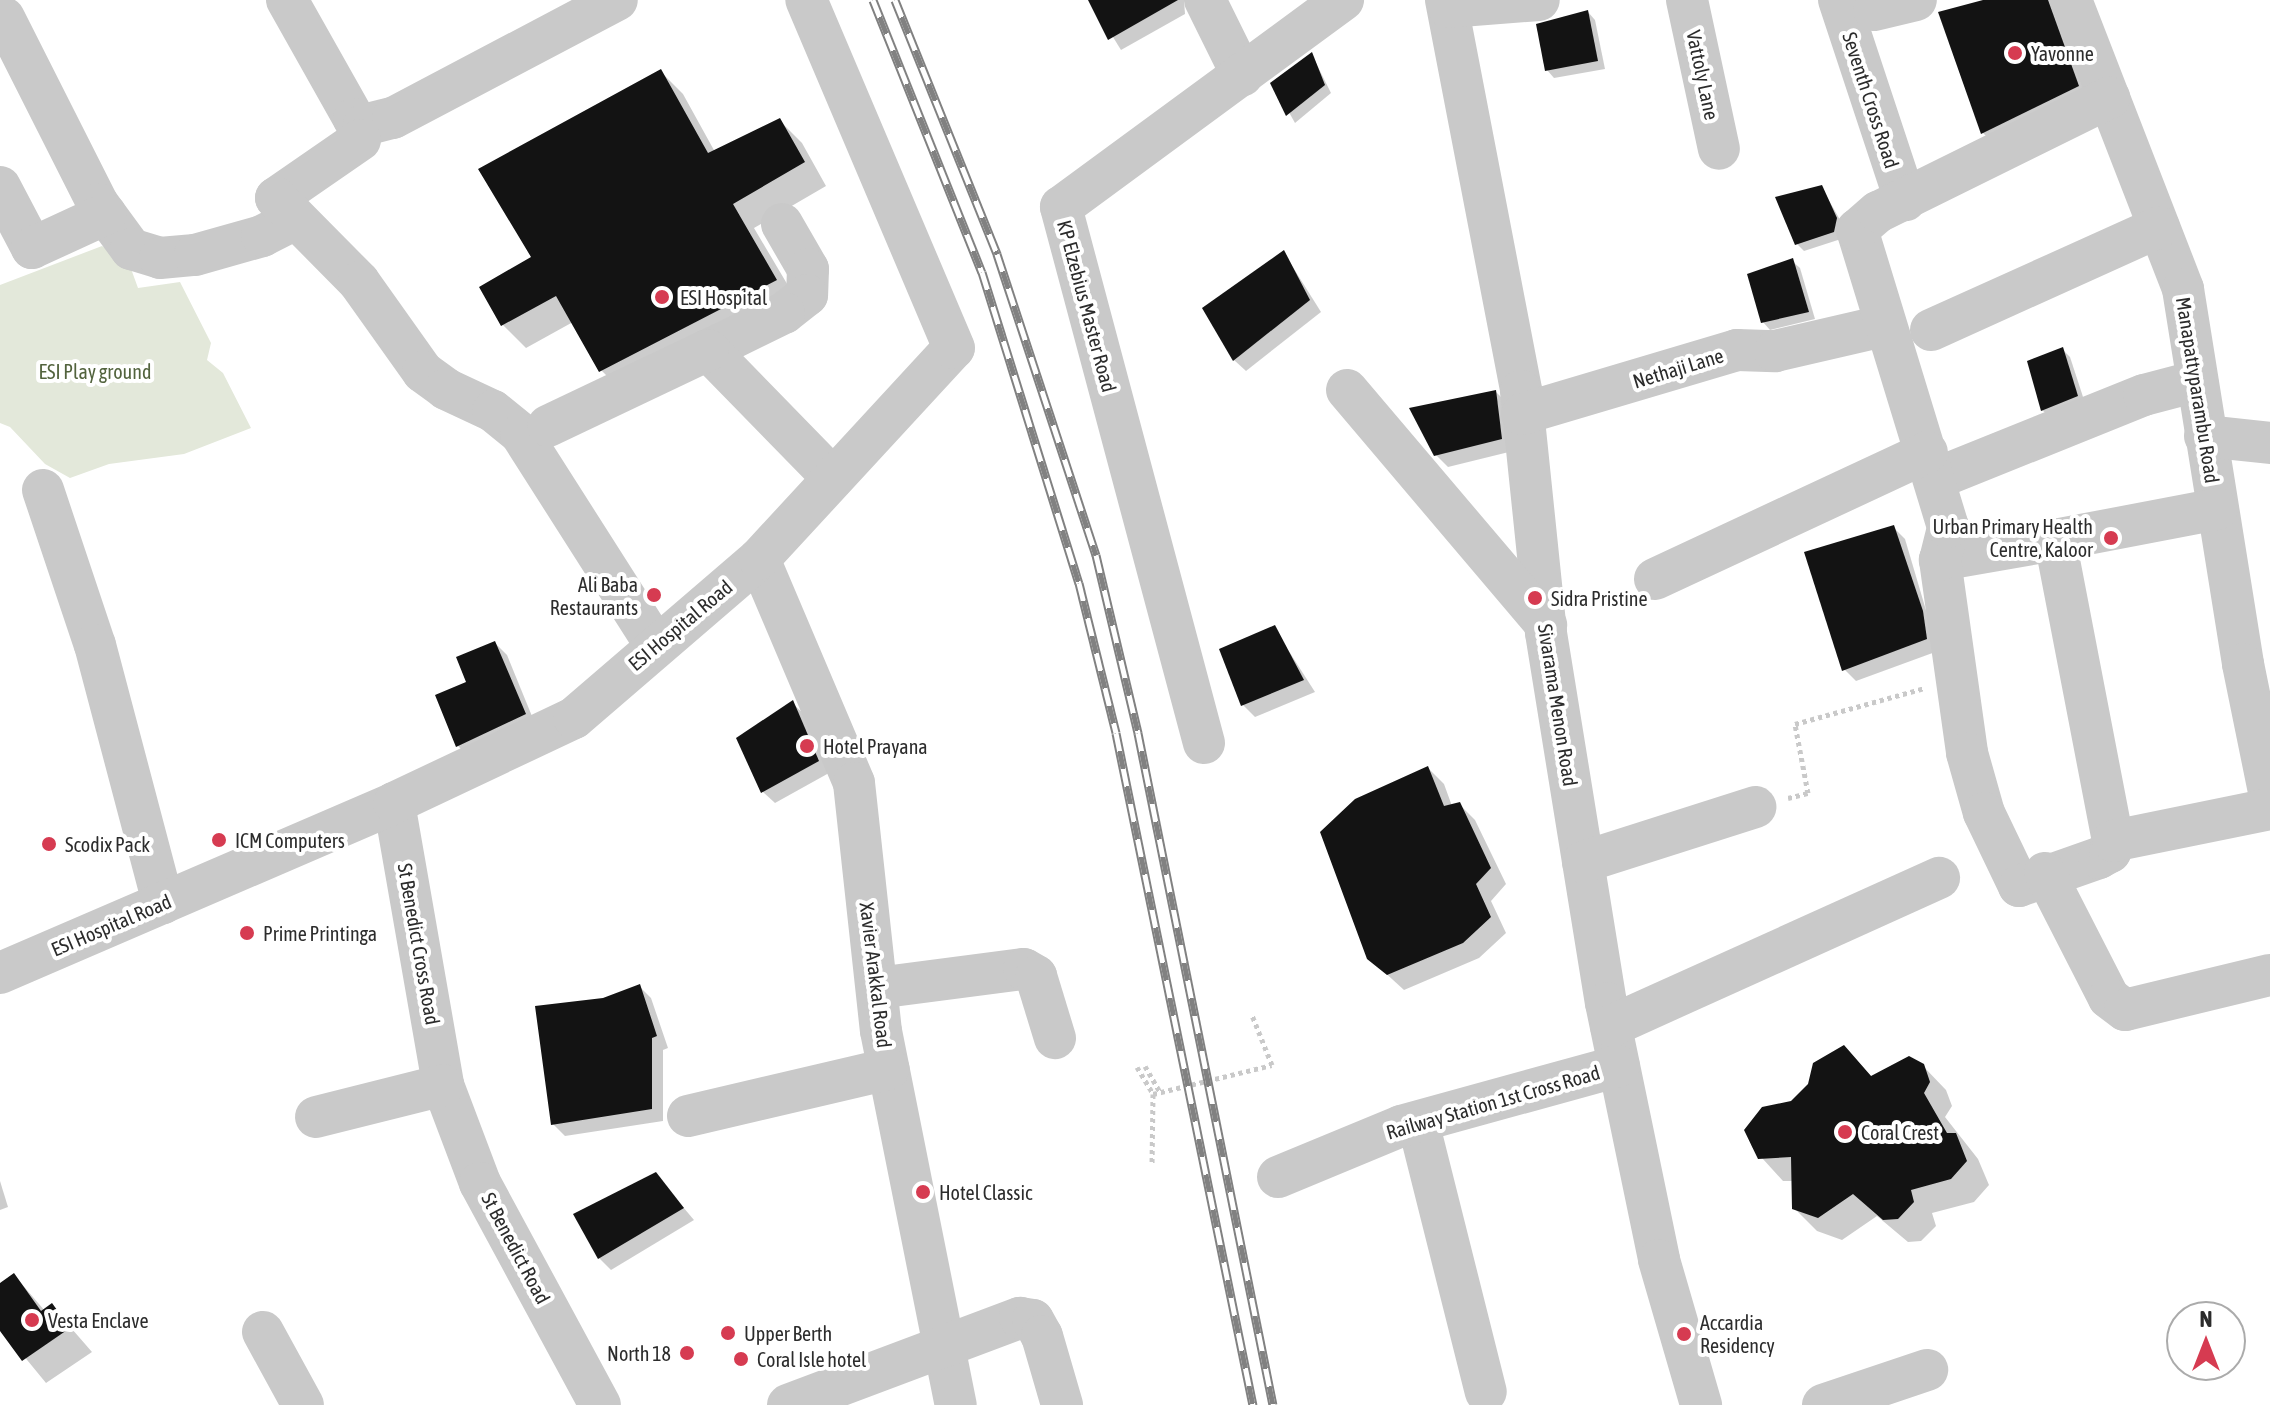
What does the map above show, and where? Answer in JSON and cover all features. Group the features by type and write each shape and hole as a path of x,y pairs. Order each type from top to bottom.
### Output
{"street":[{"path":"287,0 354,119 364,125 393,118 617,0"},
{"name":"ESI Hospital Road","path":"0,973 394,803 574,718 655,644 759,559 954,348 806,0"},
{"path":"1205,0 1242,75"},
{"name":"KP Elzebius Master Road","path":"1204,743 1061,207 1343,0"},
{"path":"1447,4 1539,0"},
{"name":"Vattoly Lane","path":"1687,0 1719,149"},
{"path":"1857,5 1916,0"},
{"name":"Manapattyparambu Road","path":"2071,0 2183,289 2217,509 2270,797"},
{"name":"Sivarama Menon Road","path":"1447,4 1522,414 1546,625 1611,1026 1659,1260 1701,1405"},
{"name":"Seventh Cross Road","path":"1857,5 1905,200"},
{"path":"4,18 106,214 131,249 160,258 225,247 295,219"},
{"path":"2055,540 2113,841 2110,852 2099,858 2045,873 2019,886 1984,813 1967,753 1940,560 1948,527 1931,466 1883,326 1857,230 1878,212 2109,98"},
{"path":"360,140 276,198 359,282 423,372 446,389 493,411 521,434 655,644"},
{"path":"0,187 32,248 106,214"},
{"path":"548,426 799,305 807,295 808,269 782,224"},
{"path":"1931,330 2159,227"},
{"name":"Nethaji Lane","path":"1522,414 1737,350 1775,351 1883,326"},
{"path":"708,350 833,478"},
{"path":"1655,579 1931,466 2144,395 2197,381"},
{"path":"1347,390 1546,625"},
{"path":"2205,436 2270,443"},
{"path":"43,490 95,645 163,903"},
{"path":"1940,560 2217,509"},
{"name":"Xavier Arakkal Road","path":"759,559 854,783 889,1069 956,1405"},
{"name":"St Benedict Cross Road","path":"394,803 443,1085"},
{"path":"1583,862 1755,807"},
{"path":"2113,841 2270,809"},
{"path":"2045,873 2109,998 2125,1010 2270,975"},
{"path":"1611,1026 1939,878"},
{"path":"877,988 1024,969 1036,976 1055,1038"},
{"name":"Railway Station 1st Cross Road","path":"1278,1177 1418,1122 1619,1066"},
{"path":"688,1116 889,1069"},
{"path":"316,1117 443,1085"},
{"name":"St Benedict Road","path":"443,1085 480,1183 600,1405"},
{"path":"1418,1122 1486,1392"},
{"path":"788,1405 944,1342 1020,1318 1033,1320 1062,1405"},
{"path":"263,1332 303,1405"},
{"path":"1823,1405 1927,1370"}],"path":[{"path":"1755,807 1808,793 1795,724 1957,679"},
{"path":"1156,1093 1272,1065 1252,1015"},
{"path":"1145,1066 1156,1093 1152,1165"},
{"path":"1137,1067 1156,1093"}],"green space":[{"name":"ESI Play ground","path":"102,246 130,266 138,288 180,282 211,343 207,360 223,373 251,428 184,454 109,464 70,478 45,464 10,427 0,423 0,285"}],"building":[{"path":"1088,0 1178,0 1108,40"},
{"name":"Yavonne","path":"1983,0 2048,0 2079,86 1981,134 1938,12"},
{"path":"1588,10 1598,61 1545,71 1536,24"},
{"path":"1312,52 1325,85 1286,116 1270,83"},
{"name":"ESI Hospital","path":"661,69 708,153 780,118 805,162 733,204 777,280 599,372 556,296 501,326 479,287 531,257 478,169"},
{"path":"1822,185 1837,218 1834,232 1795,245 1775,197"},
{"path":"1284,250 1310,300 1233,361 1202,308"},
{"path":"1793,258 1809,312 1761,323 1747,274"},
{"path":"2063,347 2078,396 2041,411 2027,361"},
{"path":"1496,390 1502,439 1434,456 1409,408"},
{"path":"1894,525 1923,611 1927,639 1842,671 1804,552"},
{"path":"1275,625 1304,680 1241,706 1219,649"},
{"path":"495,641 526,714 456,747 435,695 466,682 456,657"},
{"path":"793,700 819,761 761,793 736,738"},
{"path":"1428,766 1444,806 1460,802 1491,868 1476,884 1491,917 1463,943 1387,975 1367,959 1320,832 1355,799"},
{"path":"640,984 657,1036 652,1038 652,1109 551,1125 535,1006 603,998"},
{"name":"Coral Crest","path":"1844,1045 1871,1076 1909,1056 1924,1064 1930,1082 1924,1093 1947,1133 1956,1133 1967,1161 1951,1179 1911,1190 1914,1202 1898,1219 1883,1220 1853,1194 1818,1218 1792,1209 1791,1157 1758,1159 1744,1130 1762,1107 1791,1101 1808,1084 1813,1063"},
{"path":"656,1172 684,1208 598,1259 573,1214"},
{"name":"Vesta Enclave","path":"14,1273 41,1311 52,1303 70,1328 22,1361 0,1331 0,1283"}],"railway":[{"path":"873,0 982,272 1079,583 1116,733 1253,1405"},
{"path":"895,0 997,254 1096,555 1138,733 1273,1405"}],"place":[{"name":"Yavonne","path":"2015,53"},
{"name":"ESI Hospital","path":"662,297"},
{"name":"Urban Primary Health Centre, Kaloor","path":"2111,538"},
{"name":"Ali Baba Restaurants","path":"654,595"},
{"name":"Sidra Pristine","path":"1535,598"},
{"name":"Hotel Prayana","path":"807,746"},
{"name":"ICM Computers","path":"219,840"},
{"name":"Scodix Pack","path":"49,844"},
{"name":"Prime Printinga","path":"247,933"},
{"name":"Coral Crest","path":"1845,1132"},
{"name":"Hotel Classic","path":"923,1192"},
{"name":"Vesta Enclave","path":"32,1320"},
{"name":"Upper Berth","path":"728,1333"},
{"name":"Accardia Residency","path":"1684,1334"},
{"name":"North 18","path":"687,1353"},
{"name":"Coral Isle hotel","path":"741,1359"}]}
